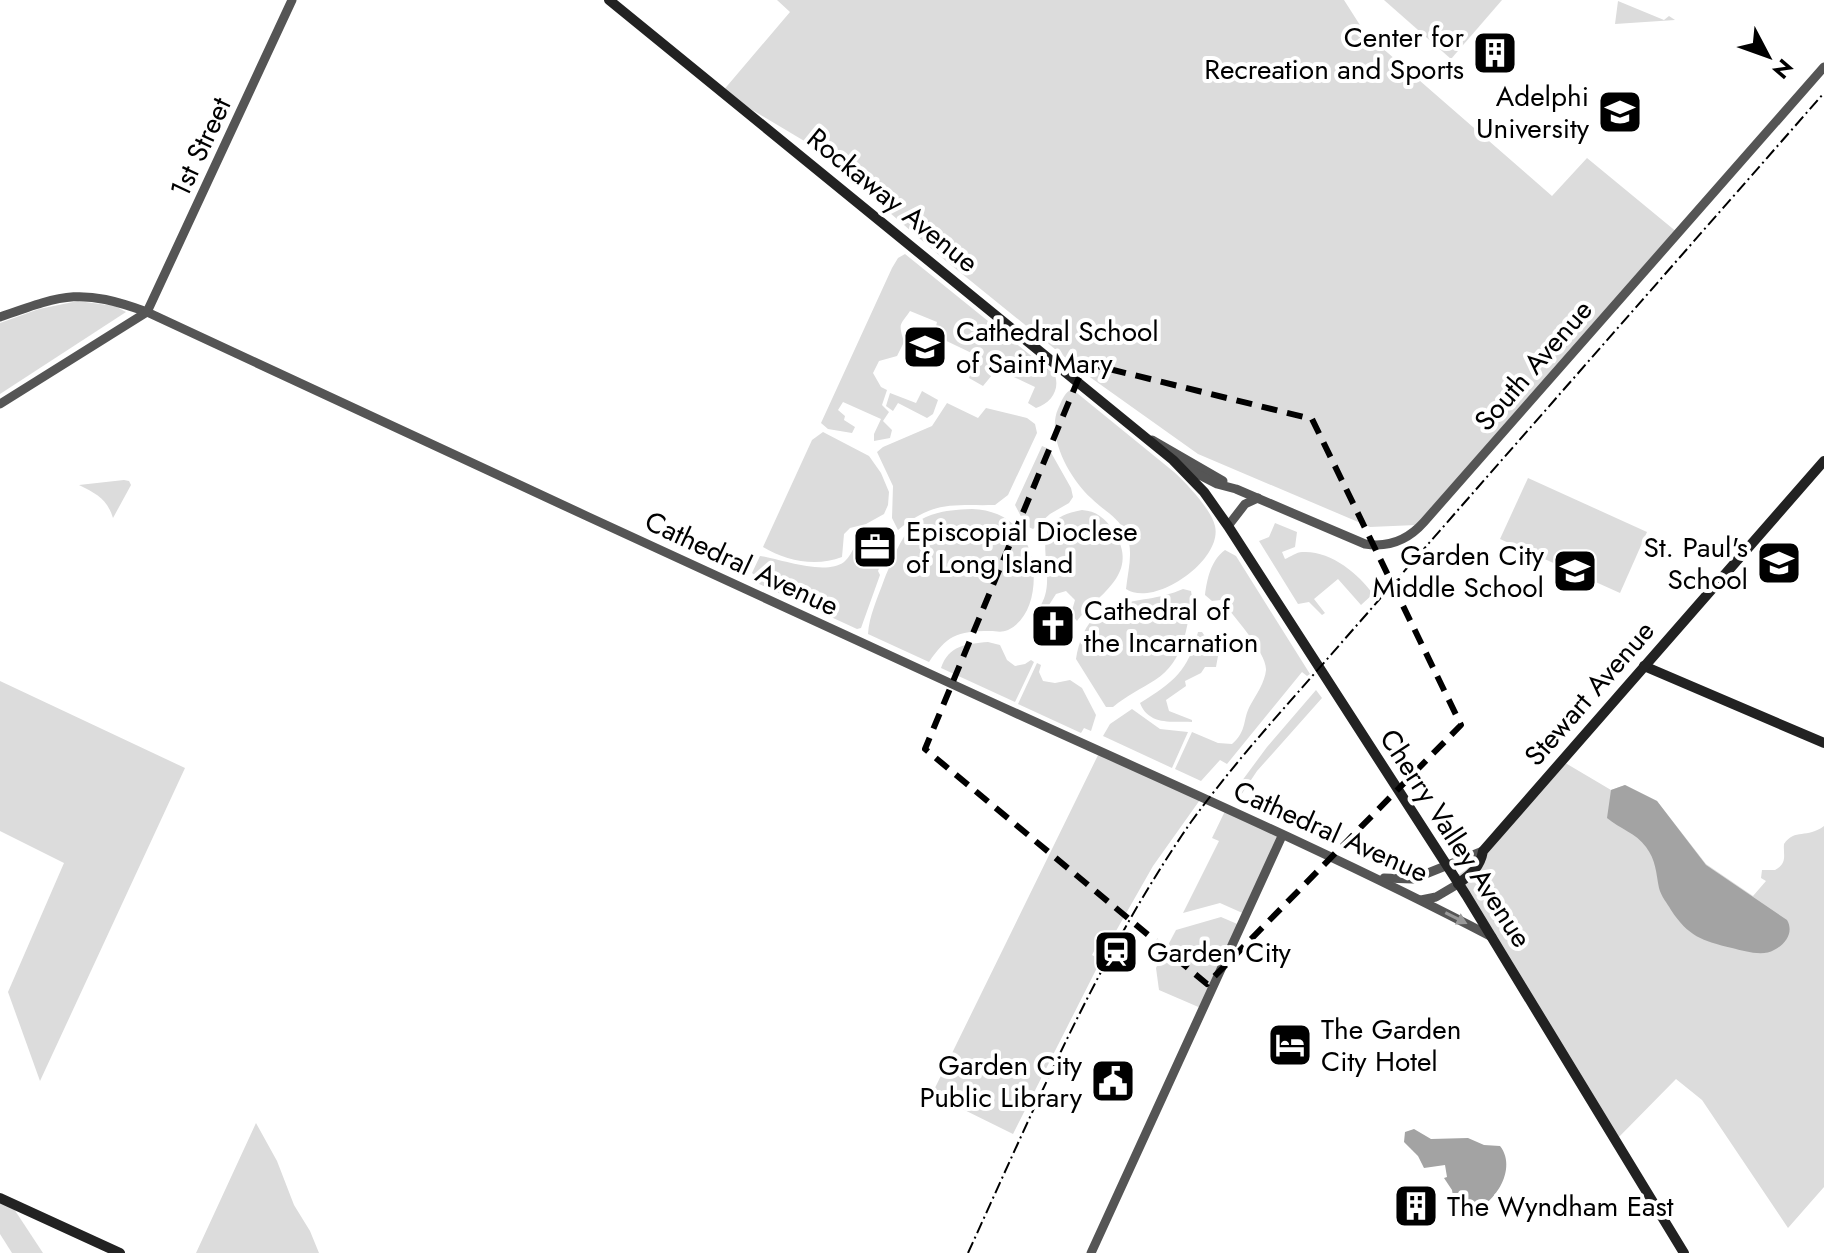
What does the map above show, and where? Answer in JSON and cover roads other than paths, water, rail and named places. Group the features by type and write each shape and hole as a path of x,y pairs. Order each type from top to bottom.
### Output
{"main road":[{"name":"Rockaway Avenue","path":"609,0 1173,460"},
{"name":"Cherry Valley Avenue","path":"1173,460 1204,492 1228,526 1492,937 1684,1253"},
{"name":"Stewart Avenue","path":"1458,884 1478,867 1483,851 1824,461"},
{"path":"1644,666 1824,743"},
{"path":"0,1198 120,1253"}],"street":[{"name":"1st Street","path":"147,312 292,0"},
{"name":"South Avenue","path":"1236,489 1365,544 1386,545 1408,537 1824,67"},
{"name":"Cathedral Avenue","path":"0,317 66,296 105,298 147,312 1421,900 1436,897 1458,884"},
{"path":"0,404 147,312"},
{"name":"Rockaway Avenue","path":"1146,438 1236,489"},
{"name":"Rockaway Avenue","path":"1173,460 1201,477 1236,489"},
{"path":"1228,526 1245,504 1258,498"},
{"path":"1091,1253 1282,836"},
{"path":"1370,876 1413,879 1483,851"},
{"path":"1421,900 1492,937"}],"railway":[{"path":"968,1253 1098,978 1191,822 1271,723 1824,93"}],"place":[{"name":"Center for Recreation and Sports","path":"1495,53"},
{"name":"Adelphi University","path":"1620,112"},
{"name":"Cathedral School of Saint Mary","path":"925,347"},
{"name":"Episcopial Dioclese of Long Island","path":"875,547"},
{"name":"St. Paul's School","path":"1779,563"},
{"name":"Garden City Middle School","path":"1575,571"},
{"name":"Cathedral of the Incarnation","path":"1053,626"},
{"name":"Garden City","path":"1116,952"},
{"name":"The Garden City Hotel","path":"1290,1045"},
{"name":"Garden City Public Library","path":"1113,1081"},
{"name":"The Wyndham East","path":"1416,1206"}]}
